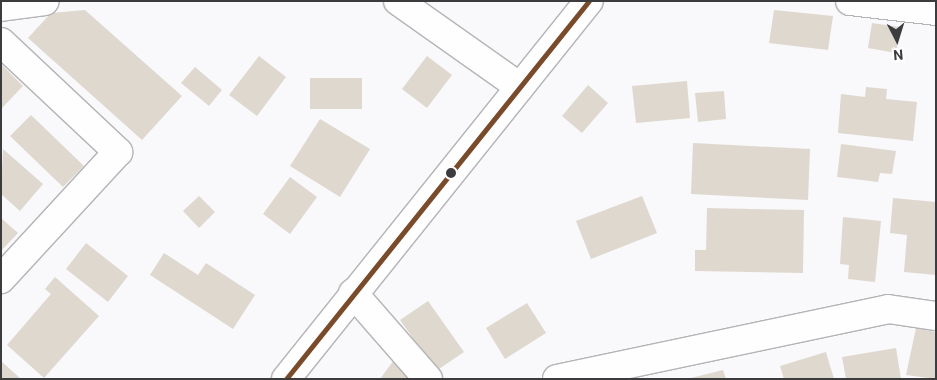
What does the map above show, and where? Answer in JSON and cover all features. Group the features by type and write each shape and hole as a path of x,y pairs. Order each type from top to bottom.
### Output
{"street":[{"path":"1,7 46,1"},
{"path":"398,1 520,87"},
{"path":"286,379 352,294 589,1"},
{"path":"850,1 936,11"},
{"path":"1,42 118,152 1,279"},
{"path":"352,294 428,379"},
{"path":"557,379 888,309 936,316"}],"building":[{"path":"85,10 182,96 142,140 28,38 51,13"},
{"path":"774,10 833,16 828,50 769,43"},
{"path":"872,23 900,27 896,53 868,48"},
{"path":"259,56 286,77 257,116 229,95"},
{"path":"427,56 452,75 427,108 402,89"},
{"path":"1,64 23,86 1,109"},
{"path":"195,67 222,90 209,106 181,83"},
{"path":"310,78 362,78 362,109 310,109"},
{"path":"687,81 690,118 636,123 632,86"},
{"path":"588,85 608,103 582,133 562,116"},
{"path":"866,87 887,89 886,99 917,102 913,141 838,133 841,94 865,97"},
{"path":"724,91 726,119 698,122 695,93"},
{"path":"31,115 84,166 63,187 10,136"},
{"path":"320,119 370,149 340,197 290,166"},
{"path":"693,143 810,149 808,200 691,194"},
{"path":"841,144 896,151 892,174 880,173 878,182 837,177"},
{"path":"3,149 43,184 20,211 1,194"},
{"path":"290,177 317,197 290,234 263,214"},
{"path":"199,196 215,212 199,228 183,211"},
{"path":"642,196 657,233 591,259 576,221"},
{"path":"893,198 936,202 936,275 904,272 907,235 890,233"},
{"path":"707,208 804,210 803,273 695,271 695,250 706,250"},
{"path":"843,217 881,221 875,282 848,279 849,265 840,264"},
{"path":"1,218 18,233 1,251"},
{"path":"86,243 128,276 108,302 66,269"},
{"path":"164,253 198,275 206,263 255,295 233,329 150,275"},
{"path":"55,277 99,316 44,378 7,345 51,294 45,289"},
{"path":"428,301 464,352 436,371 400,320"},
{"path":"527,303 546,333 505,359 486,328"},
{"path":"916,328 936,332 936,379 906,375"},
{"path":"896,348 901,379 846,379 842,357"},
{"path":"826,352 834,379 784,379 780,366"},
{"path":"394,360 408,379 380,379"},
{"path":"1,361 21,379 1,379"},
{"path":"723,370 726,379 691,379 691,378"}],"transit line":[{"path":"286,379 589,1"}]}
